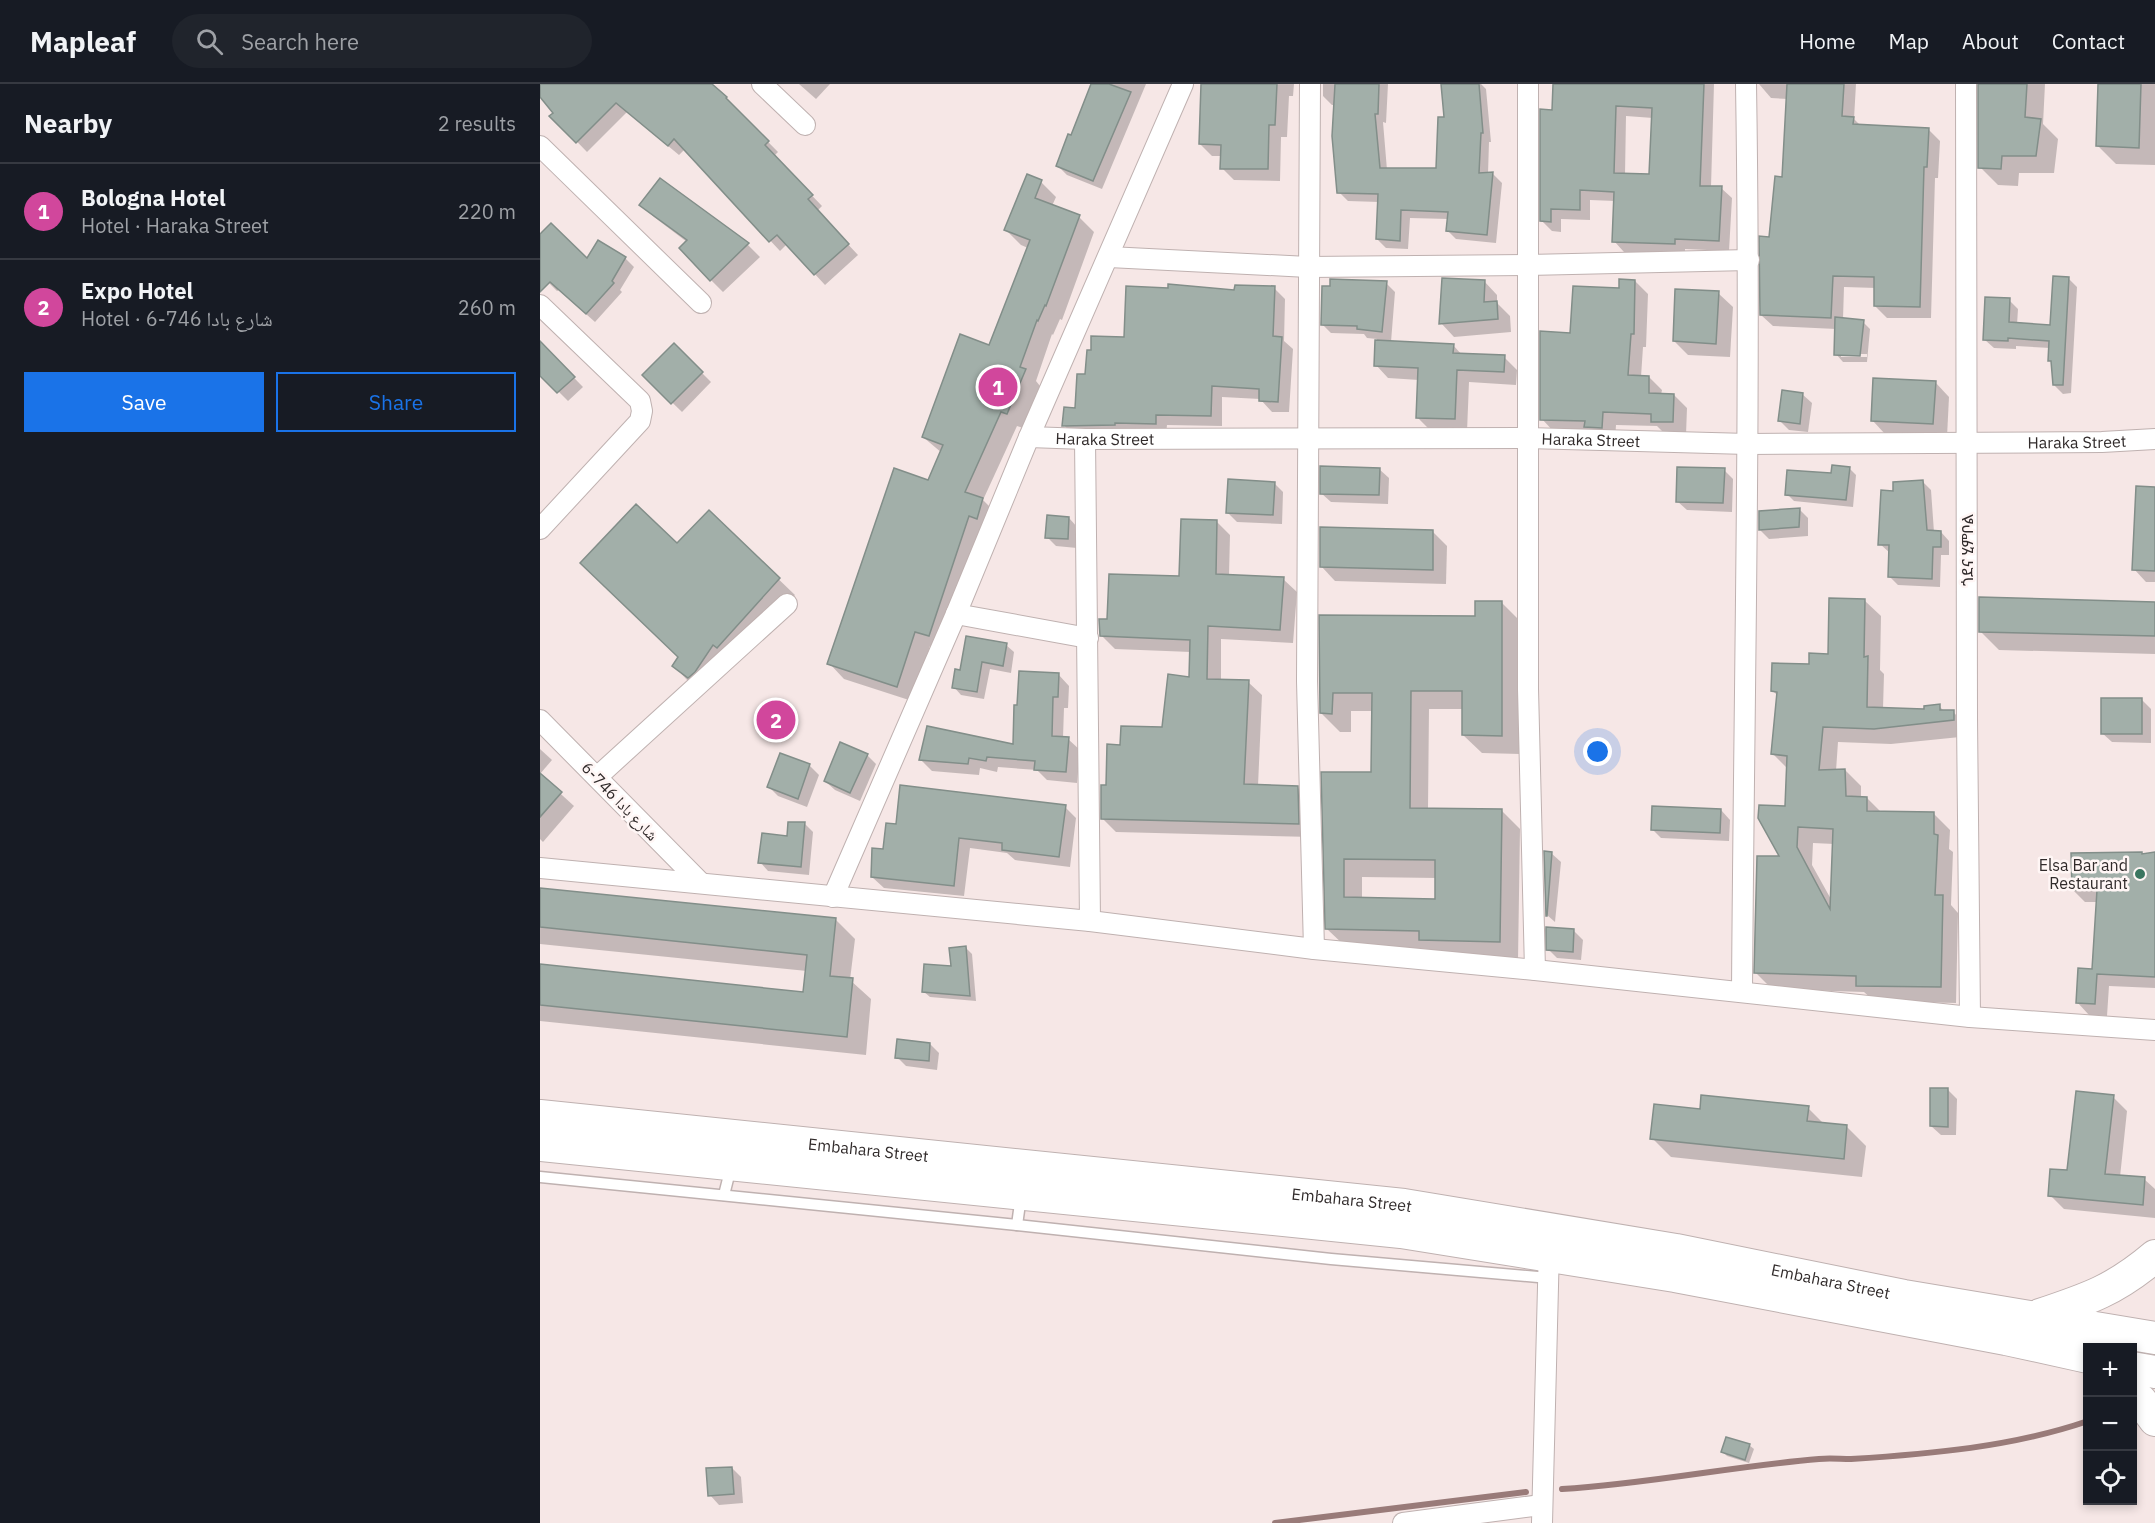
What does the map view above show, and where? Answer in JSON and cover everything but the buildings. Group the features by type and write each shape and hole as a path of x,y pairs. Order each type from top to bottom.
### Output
{"main road":[{"name":"Embahara Street","path":"540,1116 734,1151"},
{"name":"Embahara Street","path":"540,1145 734,1151 1023,1179 1404,1205 1549,1254 2007,1339 2083,1356"},
{"name":"Embahara Street","path":"1549,1254 1676,1250 1904,1296 2155,1338"},
{"path":"2033,1318 2109,1290 2134,1274 2155,1256"},
{"path":"2137,1369 2155,1372"},
{"path":"2137,1397 2155,1420"}],"street":[{"path":"762,84 805,125"},
{"path":"833,897 956,614 1029,437 1183,84"},
{"path":"1310,84 1307,681 1314,949"},
{"path":"1528,84 1528,689 1534,970"},
{"path":"1742,992 1749,260 1746,84"},
{"name":"ጎደና ሂምቦል","path":"1966,84 1968,443 1966,718 1970,1017"},
{"path":"540,146 701,303"},
{"path":"1109,257 1308,267 1749,260"},
{"path":"540,305 640,401 642,411 639,422 540,529"},
{"name":"Haraka Street","path":"1029,437 1085,439 1527,438 1748,444 2102,442 2155,439"},
{"path":"1085,439 1089,921"},
{"path":"597,777 787,604"},
{"path":"956,614 1088,638"},
{"name":"شارع بادا 746-6","path":"540,720 700,882"},
{"path":"540,868 1089,921 1314,949 1970,1017 2155,1030"},
{"path":"1403,1523 1541,1514 1549,1254"}],"lane":[{"path":"724,1196 734,1151"},
{"path":"540,1177 1331,1259 1549,1254"},
{"path":"1017,1225 1023,1179"}],"waterway":[{"path":"1562,1489 1594,1487 1787,1462 1941,1452 2030,1437 2083,1423"},
{"path":"1275,1523 1526,1492"}],"place":[{"name":"Bologna Hotel","path":"998,387"},
{"name":"Expo Hotel","path":"776,720"},
{"name":"Elsa Bar and Restaurant","path":"2140,874"}]}
